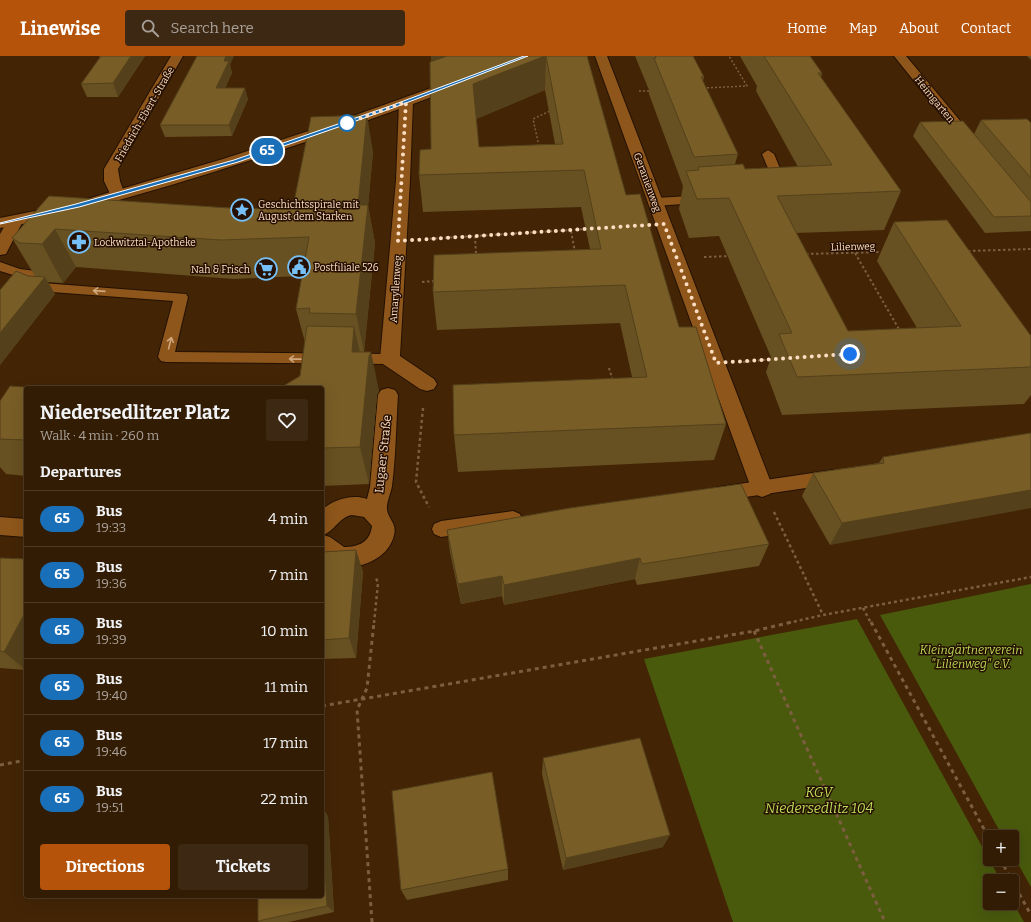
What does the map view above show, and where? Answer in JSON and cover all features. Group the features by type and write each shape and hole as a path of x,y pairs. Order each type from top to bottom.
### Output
{"street":[{"name":"Friedrich-Ebert-Straße","path":"117,195 112,181 111,169 177,56"},
{"name":"Geranienweg","path":"601,56 762,488"},
{"name":"Heimgarten","path":"900,56 980,154"},
{"path":"0,250 7,222 117,195 236,161 406,102 469,78"},
{"name":"Amaryllenweg","path":"390,359 396,283 406,102"},
{"path":"390,359 426,384"},
{"name":"Lugaer Straße","path":"324,524 336,511 346,507 356,506 367,508 375,512 381,487 388,395"},
{"path":"324,546 334,555 343,558 364,555 373,550 380,542 384,526 381,518 375,512"},
{"path":"0,526 24,528"}],"lane":[{"path":"768,154 783,190 770,195"},
{"path":"656,202 719,198"},
{"path":"0,266 18,273 38,287 181,297 166,357 390,359"},
{"path":"18,273 138,283"},
{"path":"700,496 847,475"},
{"path":"441,529 527,518"}],"path":[{"path":"700,88 747,86 729,56"},
{"path":"615,92 654,90"},
{"path":"540,150 533,119 554,109"},
{"path":"398,241 594,229"},
{"path":"571,230 575,253"},
{"path":"475,236 476,258"},
{"path":"966,251 1031,249"},
{"name":"Lilienweg","path":"799,254 887,252"},
{"path":"855,253 902,336"},
{"path":"676,257 736,256"},
{"path":"396,283 441,281"},
{"path":"716,363 778,359"},
{"path":"609,368 613,382"},
{"path":"416,482 419,440 426,384"},
{"path":"762,488 823,615"},
{"path":"364,555 378,583 367,688 357,710 372,922"},
{"path":"324,706 754,631 823,615 1031,577"},
{"path":"863,608 985,830"},
{"path":"754,631 885,922"},
{"path":"0,765 24,760"},
{"path":"1004,866 1031,915"}],"green space":[{"name":"Kleingärtnerverein \"Lilienweg\" e.V.","path":"1031,584 1031,887 1019,866 1019,830 999,830 880,615"},
{"name":"KGV Niedersedlitz 104","path":"857,619 983,848 983,866 993,866 997,874 983,874 983,910 1017,910 1024,922 733,922 644,659"}],"building":[{"path":"101,56 131,56 113,83 81,84"},
{"path":"197,56 226,56 224,61 229,61 216,88 245,88 229,125 160,125"},
{"path":"447,56 545,56 473,84 479,147 563,144 546,56 587,56 626,195 640,194 679,327 696,327 726,424 454,435 453,385 647,377 625,285 433,292 434,255 601,249 584,170 419,175 420,150 431,149 430,62"},
{"path":"655,56 693,56 704,77 701,77 738,154 694,157 654,58 656,58"},
{"path":"764,56 810,56 822,73 818,73 901,191 777,196 848,331 961,326 894,222 947,220 1031,336 1031,367 797,377 779,334 792,333 729,198 697,199 686,171 699,170 698,167 743,164 745,169 832,165"},
{"path":"367,115 358,205 368,205 356,314 309,313 310,308 296,309 309,237 221,240 55,229 42,244 20,243 12,238 49,196 244,209 293,207 311,117"},
{"path":"1027,119 1031,123 1031,178 981,120"},
{"path":"963,121 1031,202 1031,216 994,217 920,122"},
{"path":"16,271 28,276 45,277 0,333 0,290"},
{"path":"307,326 354,327 352,352 371,352 369,356 360,447 324,448 324,386 283,386 300,376"},
{"path":"10,386 24,387 24,440 0,439 0,401"},
{"path":"1031,433 1031,490 842,523 813,473 884,463 883,457"},
{"path":"741,484 769,544 642,564 640,558 504,585 502,576 458,584 447,530 570,508"},
{"path":"356,550 349,638 324,640 324,552"},
{"path":"0,558 24,559 24,615 4,652 0,651"},
{"path":"640,738 670,835 566,858 543,758"},
{"path":"492,772 508,869 401,890 392,791"},
{"path":"324,851 327,906 258,921 258,898 324,898"}],"bus line":[{"name":"65","path":"0,223 15,221 77,206 236,161 391,107 526,56"}],"place":[{"name":"Geschichtsspirale mit August dem Starken","path":"242,210"},
{"name":"Lockwitztal-Apotheke","path":"79,242"},
{"name":"Postfiliale 526","path":"299,267"},
{"name":"Nah & Frisch","path":"266,269"}],"route":[{"path":"347,123 406,102 403,180 398,241 664,224 716,363 850,354"}]}
